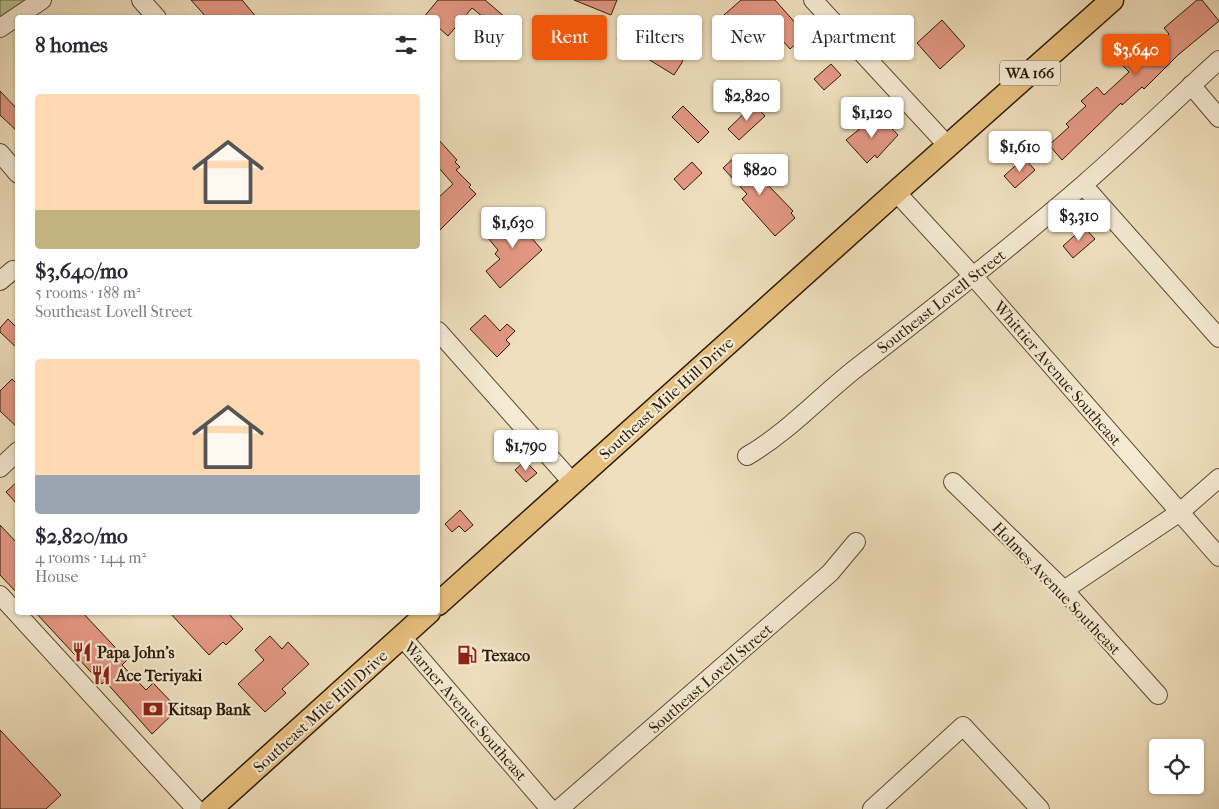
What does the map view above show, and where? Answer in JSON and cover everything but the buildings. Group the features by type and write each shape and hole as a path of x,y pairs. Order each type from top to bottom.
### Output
{"main road":[{"name":"WA 166","path":"896,192 1112,0"},
{"name":"Southeast Mile Hill Drive","path":"440,602 896,192"},
{"name":"Southeast Mile Hill Drive","path":"211,809 426,615"}],"street":[{"path":"20,15 42,0"},
{"path":"141,0 154,15"},
{"path":"813,0 948,146"},
{"path":"0,28 15,18"},
{"name":"Southeast Lovell Street","path":"748,456 769,444 794,424 853,370 974,276 1083,185 1219,60"},
{"path":"1192,85 1219,118"},
{"path":"0,153 15,170"},
{"path":"1083,185 1219,338"},
{"name":"Whittier Avenue Southeast","path":"896,192 974,276 1219,557"},
{"path":"440,333 572,482"},
{"path":"0,468 15,454"},
{"path":"1064,590 1180,512 1219,478"},
{"name":"Holmes Avenue Southeast","path":"953,482 1064,590 1158,696"},
{"name":"Southeast Lovell Street","path":"558,809 830,573 856,542"},
{"path":"0,595 15,611"},
{"path":"18,615 196,809"},
{"name":"Warner Avenue Southeast","path":"402,637 550,809"},
{"path":"872,809 963,726 1040,809"}],"green space":[{"path":"0,0 42,0 20,15 15,15 15,18 0,28"}],"place":[{"name":"Papa John's","path":"82,652"},
{"name":"Texaco","path":"467,655"},
{"name":"Ace Teriyaki","path":"101,675"},
{"name":"Kitsap Bank","path":"153,709"}]}
